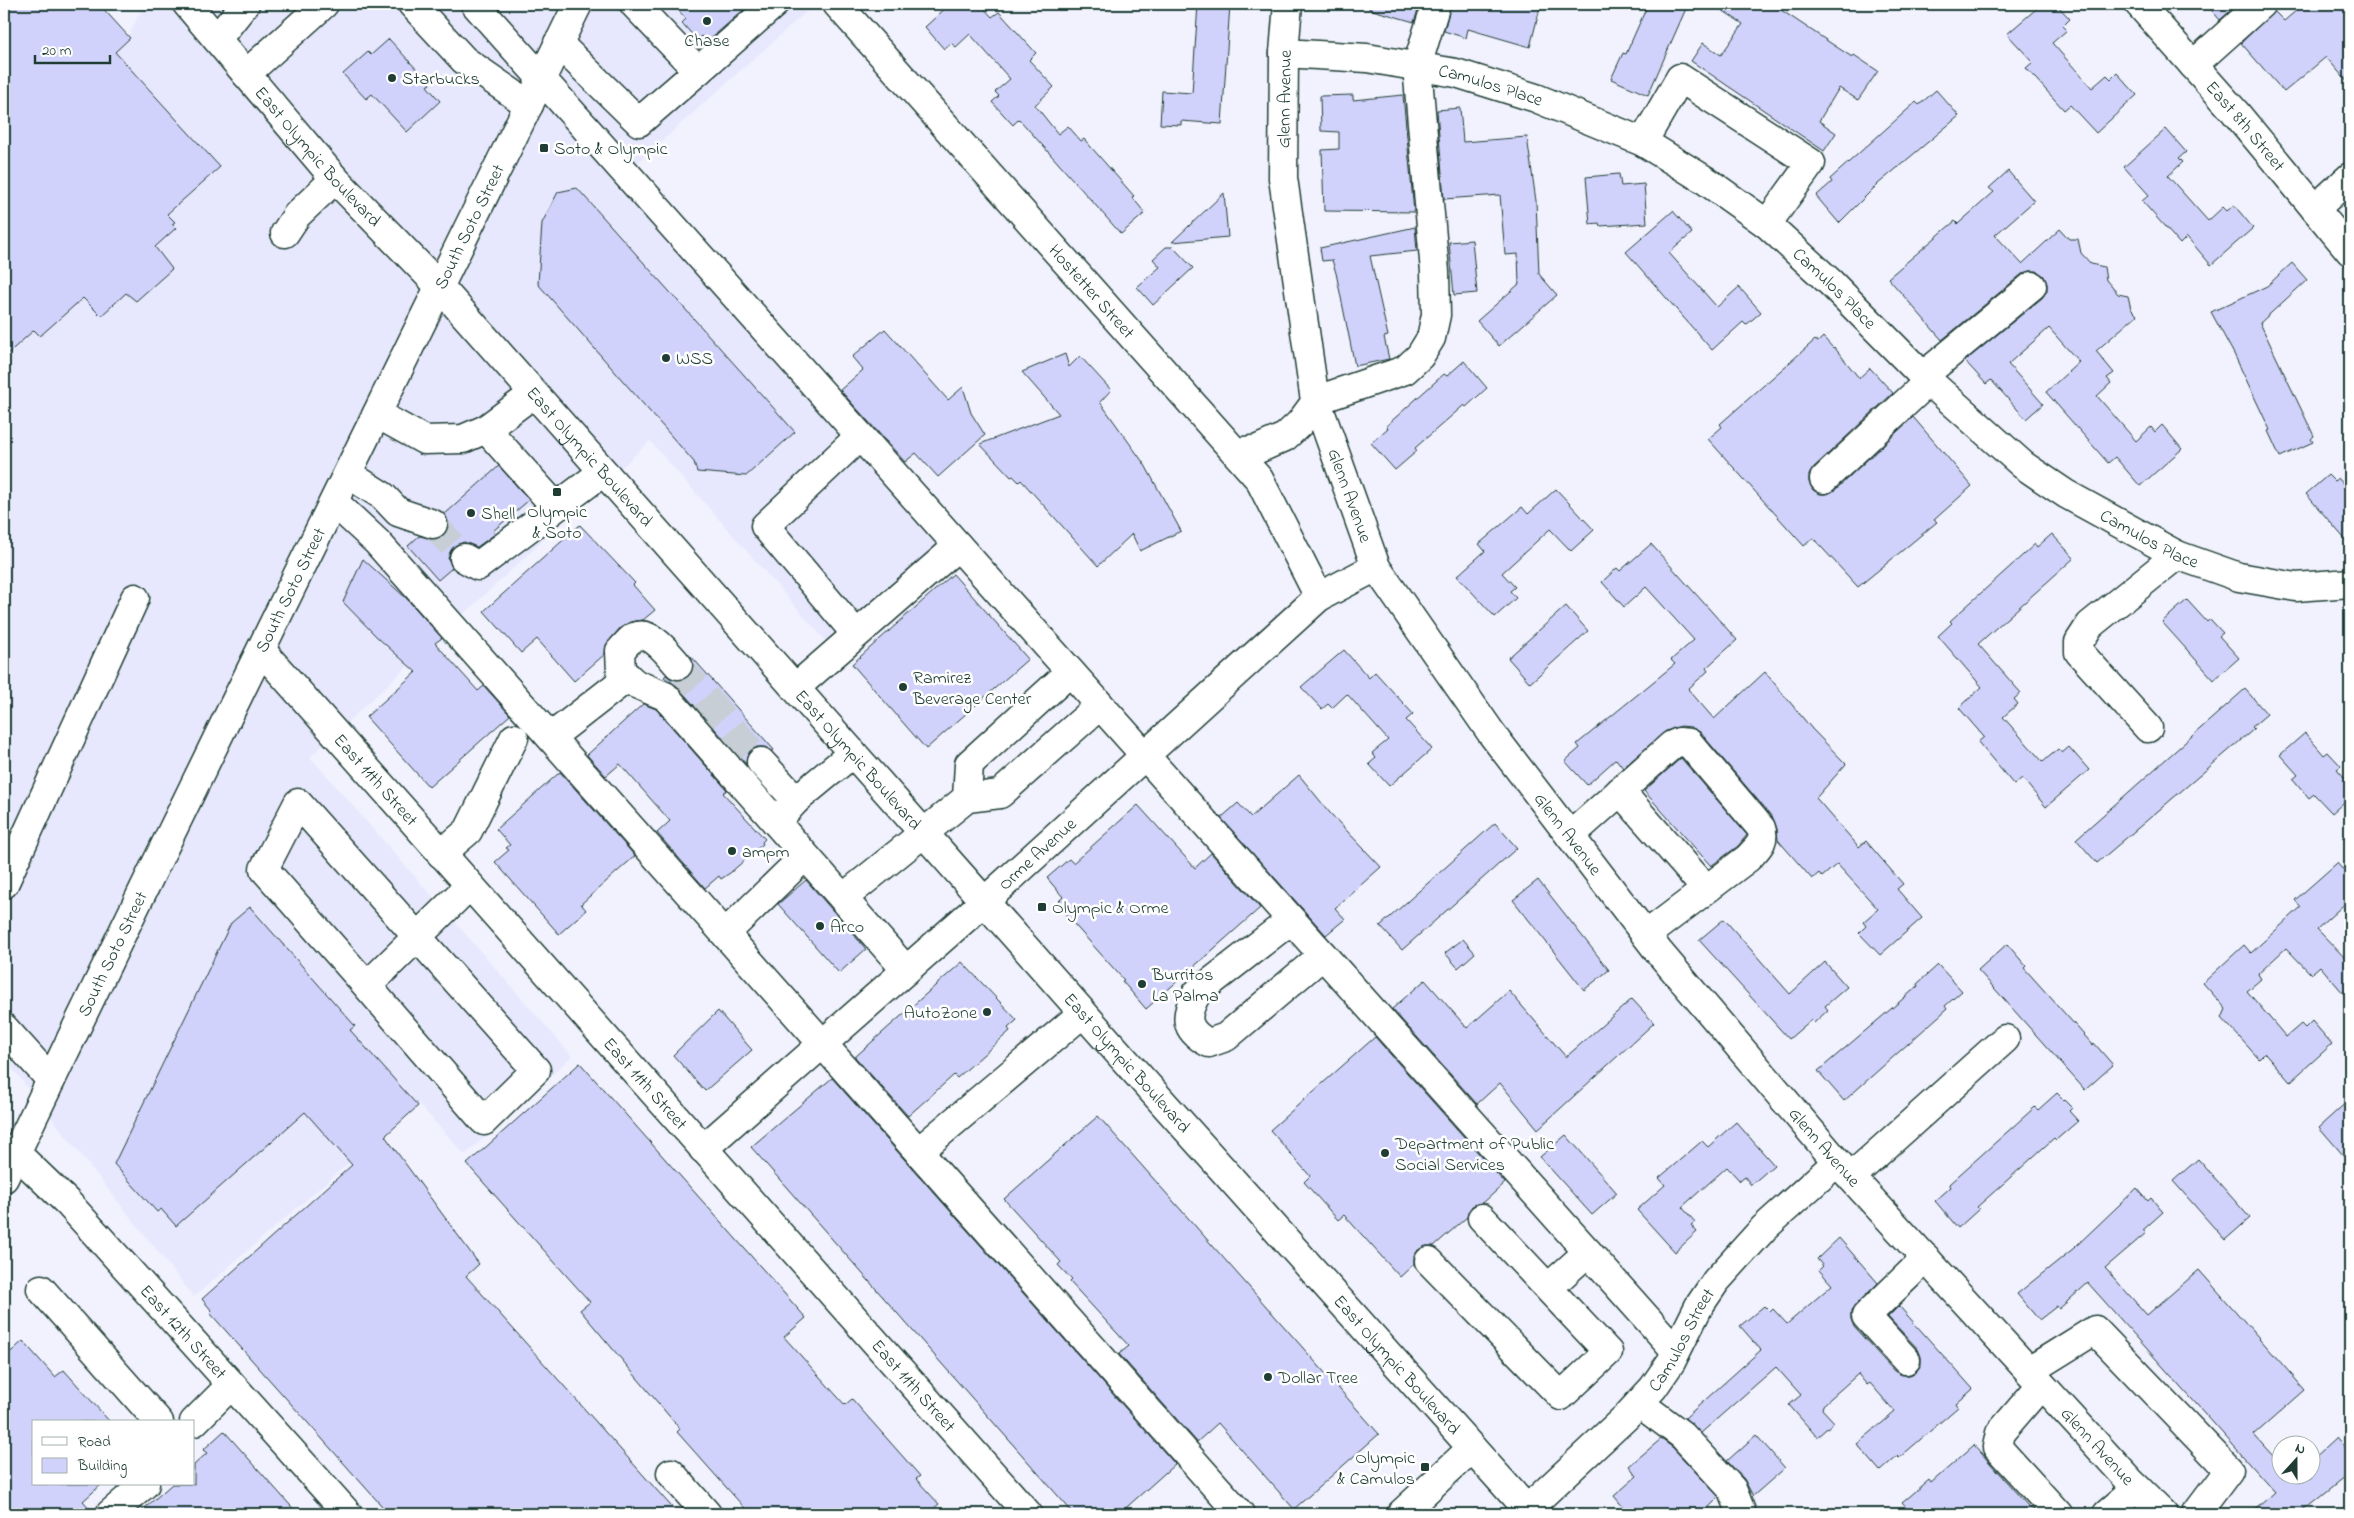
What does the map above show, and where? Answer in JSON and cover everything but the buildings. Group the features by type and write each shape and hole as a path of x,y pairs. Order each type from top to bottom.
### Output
{"street":[{"name":"East Olympic Boulevard","path":"187,4 335,179 439,286 602,472 1472,1448 1527,1513"},
{"path":"217,40 245,4"},
{"path":"246,74 324,4"},
{"path":"412,4 464,60 529,105"},
{"path":"475,4 1676,1351"},
{"name":"South Soto Street","path":"4,1178 125,925 262,651 578,4"},
{"path":"634,4 698,71"},
{"path":"558,43 639,122 774,4"},
{"name":"Hostetter Street","path":"838,4 1259,479 1318,597"},
{"name":"Glenn Avenue","path":"1288,4 1284,53 1283,178 1317,400 1376,567 1492,734 1646,936 1844,1170 2137,1488 2164,1514"},
{"path":"1236,452 1258,449 1285,437 1300,423 1317,400 1404,370 1420,356 1430,338 1436,314 1435,272 1417,66 1436,4"},
{"name":"East 8th Street","path":"2139,4 2350,251"},
{"path":"2193,65 2261,4"},
{"name":"Camulos Place","path":"1284,53 1367,58 1456,72 1536,98 1643,142 1705,180 1767,224 1831,283 1926,379 2024,465 2066,494 2178,555 2239,577 2296,587 2350,584"},
{"path":"1643,142 1680,78 1811,163 1767,224"},
{"path":"2315,209 2350,177"},
{"path":"285,234 297,215 335,179"},
{"path":"1824,479 1926,379 2032,286"},
{"path":"377,414 424,440 463,440 486,429 533,394"},
{"path":"486,429 556,507"},
{"path":"856,634 765,526 860,436"},
{"path":"464,558 478,566 602,472"},
{"path":"348,474 383,496 398,512 433,524"},
{"path":"334,502 377,542 1240,1514"},
{"path":"795,688 958,546"},
{"path":"2148,728 2079,652 2079,642 2090,625 2178,555"},
{"name":"Orme Avenue","path":"703,1149 985,901 1318,597 1376,567"},
{"path":"4,884 135,598"},
{"path":"678,665 661,645 642,636 634,637 620,651 621,672 636,684 665,696 906,970"},
{"name":"East 11th Street","path":"262,651 1028,1514"},
{"path":"967,798 969,764 1070,672"},
{"path":"551,737 628,677"},
{"path":"843,898 923,831 967,798 1000,794 1100,705"},
{"path":"441,854 468,831 514,738"},
{"path":"1570,836 1672,745 1680,742 1688,743 1693,748 1761,828 1764,835 1760,845 1748,858 1646,936"},
{"path":"776,822 796,800 853,753"},
{"path":"761,762 796,800"},
{"path":"1620,791 1706,890"},
{"path":"298,803 536,1070 484,1121 367,986 264,869 298,803"},
{"path":"726,933 805,856"},
{"path":"367,986 470,886"},
{"path":"1291,920 1197,993 1190,1006 1188,1021 1191,1030 1209,1043 1226,1037 1323,955"},
{"path":"919,1151 1083,1013"},
{"path":"4,1028 50,1080"},
{"name":"Camulos Street","path":"1527,1513 1639,1403 1657,1382 1676,1351 1699,1306 1716,1281 1764,1228 1844,1170 2005,1039"},
{"name":"East 12th Street","path":"16,1154 68,1203 348,1514"},
{"path":"1429,1261 1561,1396 1608,1352 1549,1287 1482,1218"},
{"path":"1549,1287 1588,1252"},
{"path":"1906,1360 1866,1316 1926,1258"},
{"path":"41,1289 158,1420"},
{"path":"2058,1514 1997,1447 2000,1433 2035,1378 2095,1330 2229,1470 2196,1514"},
{"path":"195,1421 232,1385"},
{"path":"1639,1403 1688,1441 1732,1489 1742,1514"},
{"path":"1401,1514 1472,1448"},
{"path":"671,1473 707,1514"},
{"path":"110,1514 143,1486"},
{"path":"2107,1514 2137,1488"}],"shaded area":[{"path":"4,4 98,4 128,37 144,4 834,4 806,12 617,181 960,536 832,648 650,441 310,757 572,1056 465,1155 418,1103 194,1297 4,1058"}],"tunnel":[{"path":"433,524 464,558"},
{"path":"678,665 761,762"}],"place":[{"name":"Chase","path":"707,21"},
{"name":"Starbucks","path":"392,78"},
{"name":"Soto & Olympic","path":"544,148"},
{"name":"WSS","path":"666,358"},
{"name":"Olympic & Soto","path":"557,492"},
{"name":"Shell","path":"471,513"},
{"name":"Ramirez Beverage Center","path":"903,687"},
{"name":"ampm","path":"732,851"},
{"name":"Olympic & Orme","path":"1042,907"},
{"name":"Arco","path":"820,926"},
{"name":"Burritos La Palma","path":"1142,984"},
{"name":"AutoZone","path":"987,1012"},
{"name":"Department of Public Social Services","path":"1385,1153"},
{"name":"Dollar Tree","path":"1268,1377"},
{"name":"Olympic & Camulos","path":"1425,1467"}]}
